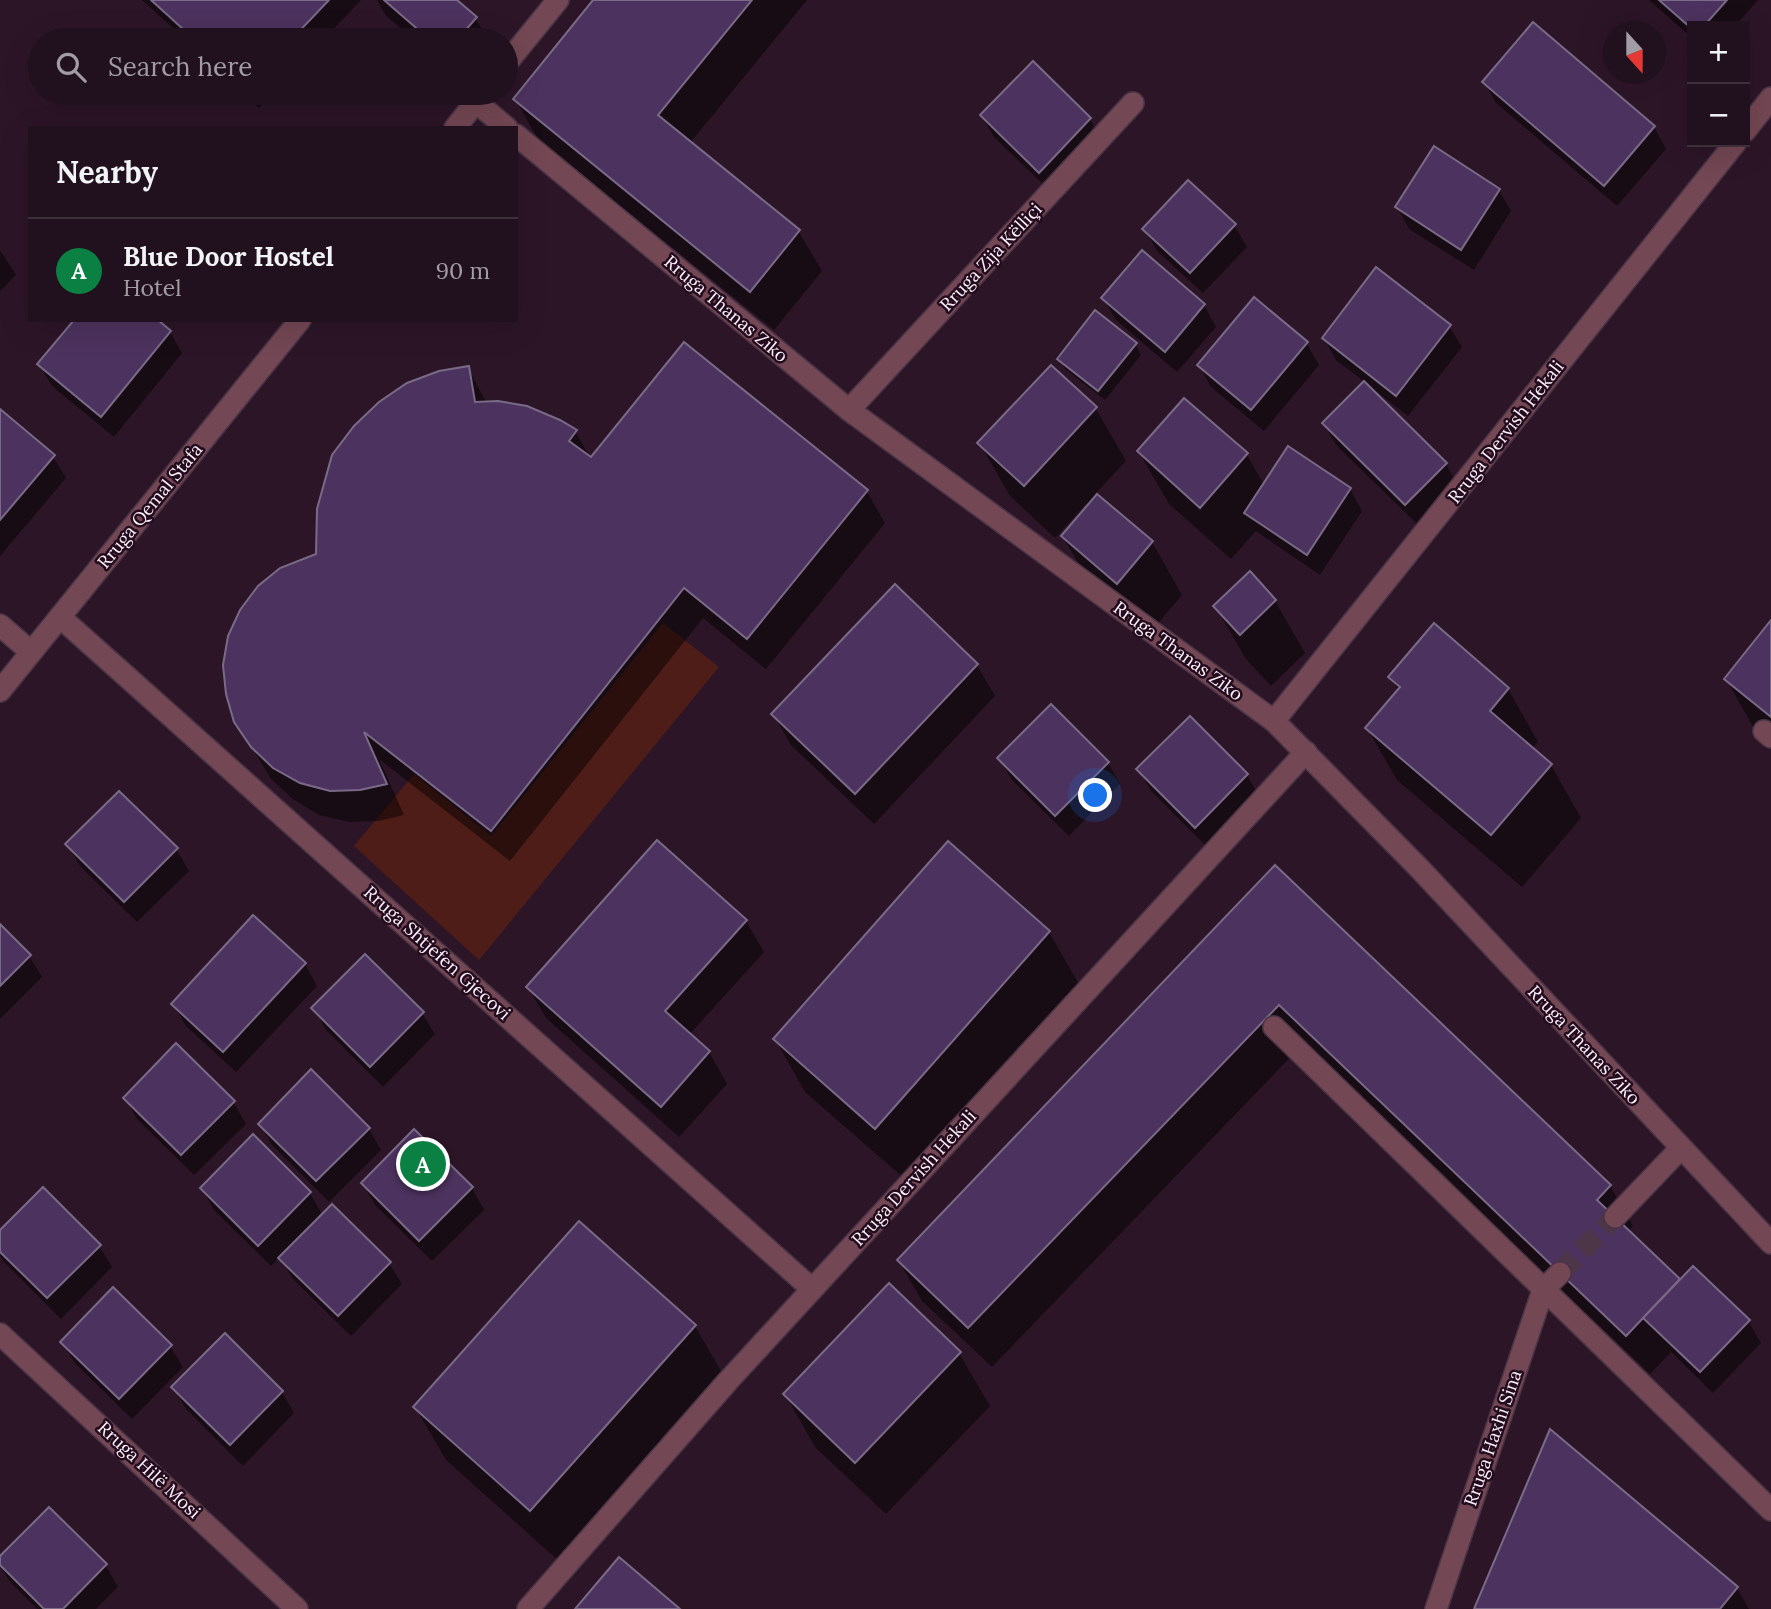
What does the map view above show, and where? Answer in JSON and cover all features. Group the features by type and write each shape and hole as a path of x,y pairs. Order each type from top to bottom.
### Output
{"street":[{"path":"518,49 558,0"},
{"path":"1750,125 1771,98"},
{"name":"Rruga Zija Këlliçi","path":"849,411 1133,103"},
{"path":"457,126 474,105"},
{"path":"487,105 506,126"},
{"name":"Rruga Thanas Ziko","path":"518,137 849,411 1274,721 1771,1244"},
{"name":"Rruga Dervish Hekali","path":"1274,721 1732,147"},
{"name":"Rruga Qemal Stafa","path":"0,691 298,322"},
{"name":"Rruga Shtjefen Gjecovi","path":"60,617 812,1289"},
{"path":"0,625 31,652"},
{"name":"Rruga Dervish Hekali","path":"528,1609 812,1289 1306,752"},
{"path":"1274,1027 1771,1510"},
{"path":"1615,1217 1680,1149"},
{"name":"Rruga Haxhi Sina","path":"1436,1609 1543,1290 1560,1273"},
{"name":"Rruga Hilë Mosi","path":"0,1334 297,1609"}],"shaded area":[{"path":"663,623 719,667 479,960 354,846 414,774 491,836"}],"building":[{"path":"151,0 329,0 302,28 182,28"},
{"path":"384,0 457,0 477,17 467,28 416,28"},
{"path":"593,0 752,0 658,115 800,230 750,292 518,103 518,93"},
{"path":"1659,0 1727,0 1708,21 1687,21 1687,25"},
{"path":"1533,22 1655,126 1604,186 1482,82"},
{"path":"1033,61 1091,118 1039,173 980,115"},
{"path":"1434,146 1500,189 1461,250 1395,207"},
{"path":"1188,180 1236,224 1190,273 1142,229"},
{"path":"1142,250 1205,304 1165,352 1101,298"},
{"path":"1376,267 1451,325 1396,396 1322,338"},
{"path":"1254,297 1308,342 1251,410 1197,365"},
{"path":"1095,310 1137,343 1098,391 1057,359"},
{"path":"72,322 160,322 171,331 101,417 37,364"},
{"path":"684,342 868,490 747,639 684,588 491,831 364,732 387,784 360,790 330,791 300,783 273,768 251,747 234,722 226,694 223,665 228,636 240,610 258,586 280,568 316,554 317,509 332,455 354,426 379,402 407,383 439,371 469,366 475,402 498,401 527,406 560,420 577,430 569,441 591,457"},
{"path":"1051,365 1097,407 1024,486 977,443"},
{"path":"1364,381 1447,463 1405,505 1322,423"},
{"path":"1184,398 1248,453 1200,508 1137,451"},
{"path":"0,409 55,455 0,520"},
{"path":"1288,446 1351,488 1307,555 1244,513"},
{"path":"1097,494 1153,541 1117,584 1061,536"},
{"path":"1250,571 1276,600 1240,635 1213,606"},
{"path":"895,584 978,664 855,794 771,714"},
{"path":"1771,620 1771,717 1724,679"},
{"path":"1434,623 1509,688 1490,711 1552,764 1491,835 1365,728 1400,687 1388,677"},
{"path":"1051,704 1109,762 1055,816 997,758"},
{"path":"1190,716 1248,774 1195,828 1136,769"},
{"path":"119,791 178,848 124,902 65,844"},
{"path":"657,840 747,920 665,1011 710,1051 661,1107 526,987"},
{"path":"948,841 1050,931 875,1129 773,1039"},
{"path":"1275,865 1611,1185 1597,1200 1680,1279 1626,1336 1279,1005 968,1328 897,1260"},
{"path":"253,915 306,963 223,1052 171,1004"},
{"path":"0,924 31,955 0,986"},
{"path":"365,954 424,1012 370,1067 311,1008"},
{"path":"176,1043 235,1101 181,1155 123,1098"},
{"path":"311,1069 370,1128 316,1181 258,1124"},
{"path":"414,1129 473,1187 419,1241 361,1183"},
{"path":"253,1134 311,1192 258,1246 200,1188"},
{"path":"43,1187 101,1245 47,1298 0,1252 0,1230"},
{"path":"332,1204 391,1262 338,1316 278,1258"},
{"path":"579,1221 696,1325 530,1511 413,1407"},
{"path":"1693,1266 1750,1320 1700,1372 1643,1318"},
{"path":"889,1283 961,1352 855,1463 783,1394"},
{"path":"113,1287 172,1345 119,1399 60,1342"},
{"path":"225,1333 283,1391 230,1445 171,1387"},
{"path":"1550,1429 1738,1587 1720,1609 1474,1609"},
{"path":"49,1507 107,1564 63,1609 44,1609 0,1565 0,1556"},
{"path":"619,1557 680,1609 575,1609"}],"tunnel":[{"path":"1560,1273 1615,1217"}],"place":[{"name":"Blue Door Hostel","path":"423,1164"}]}
